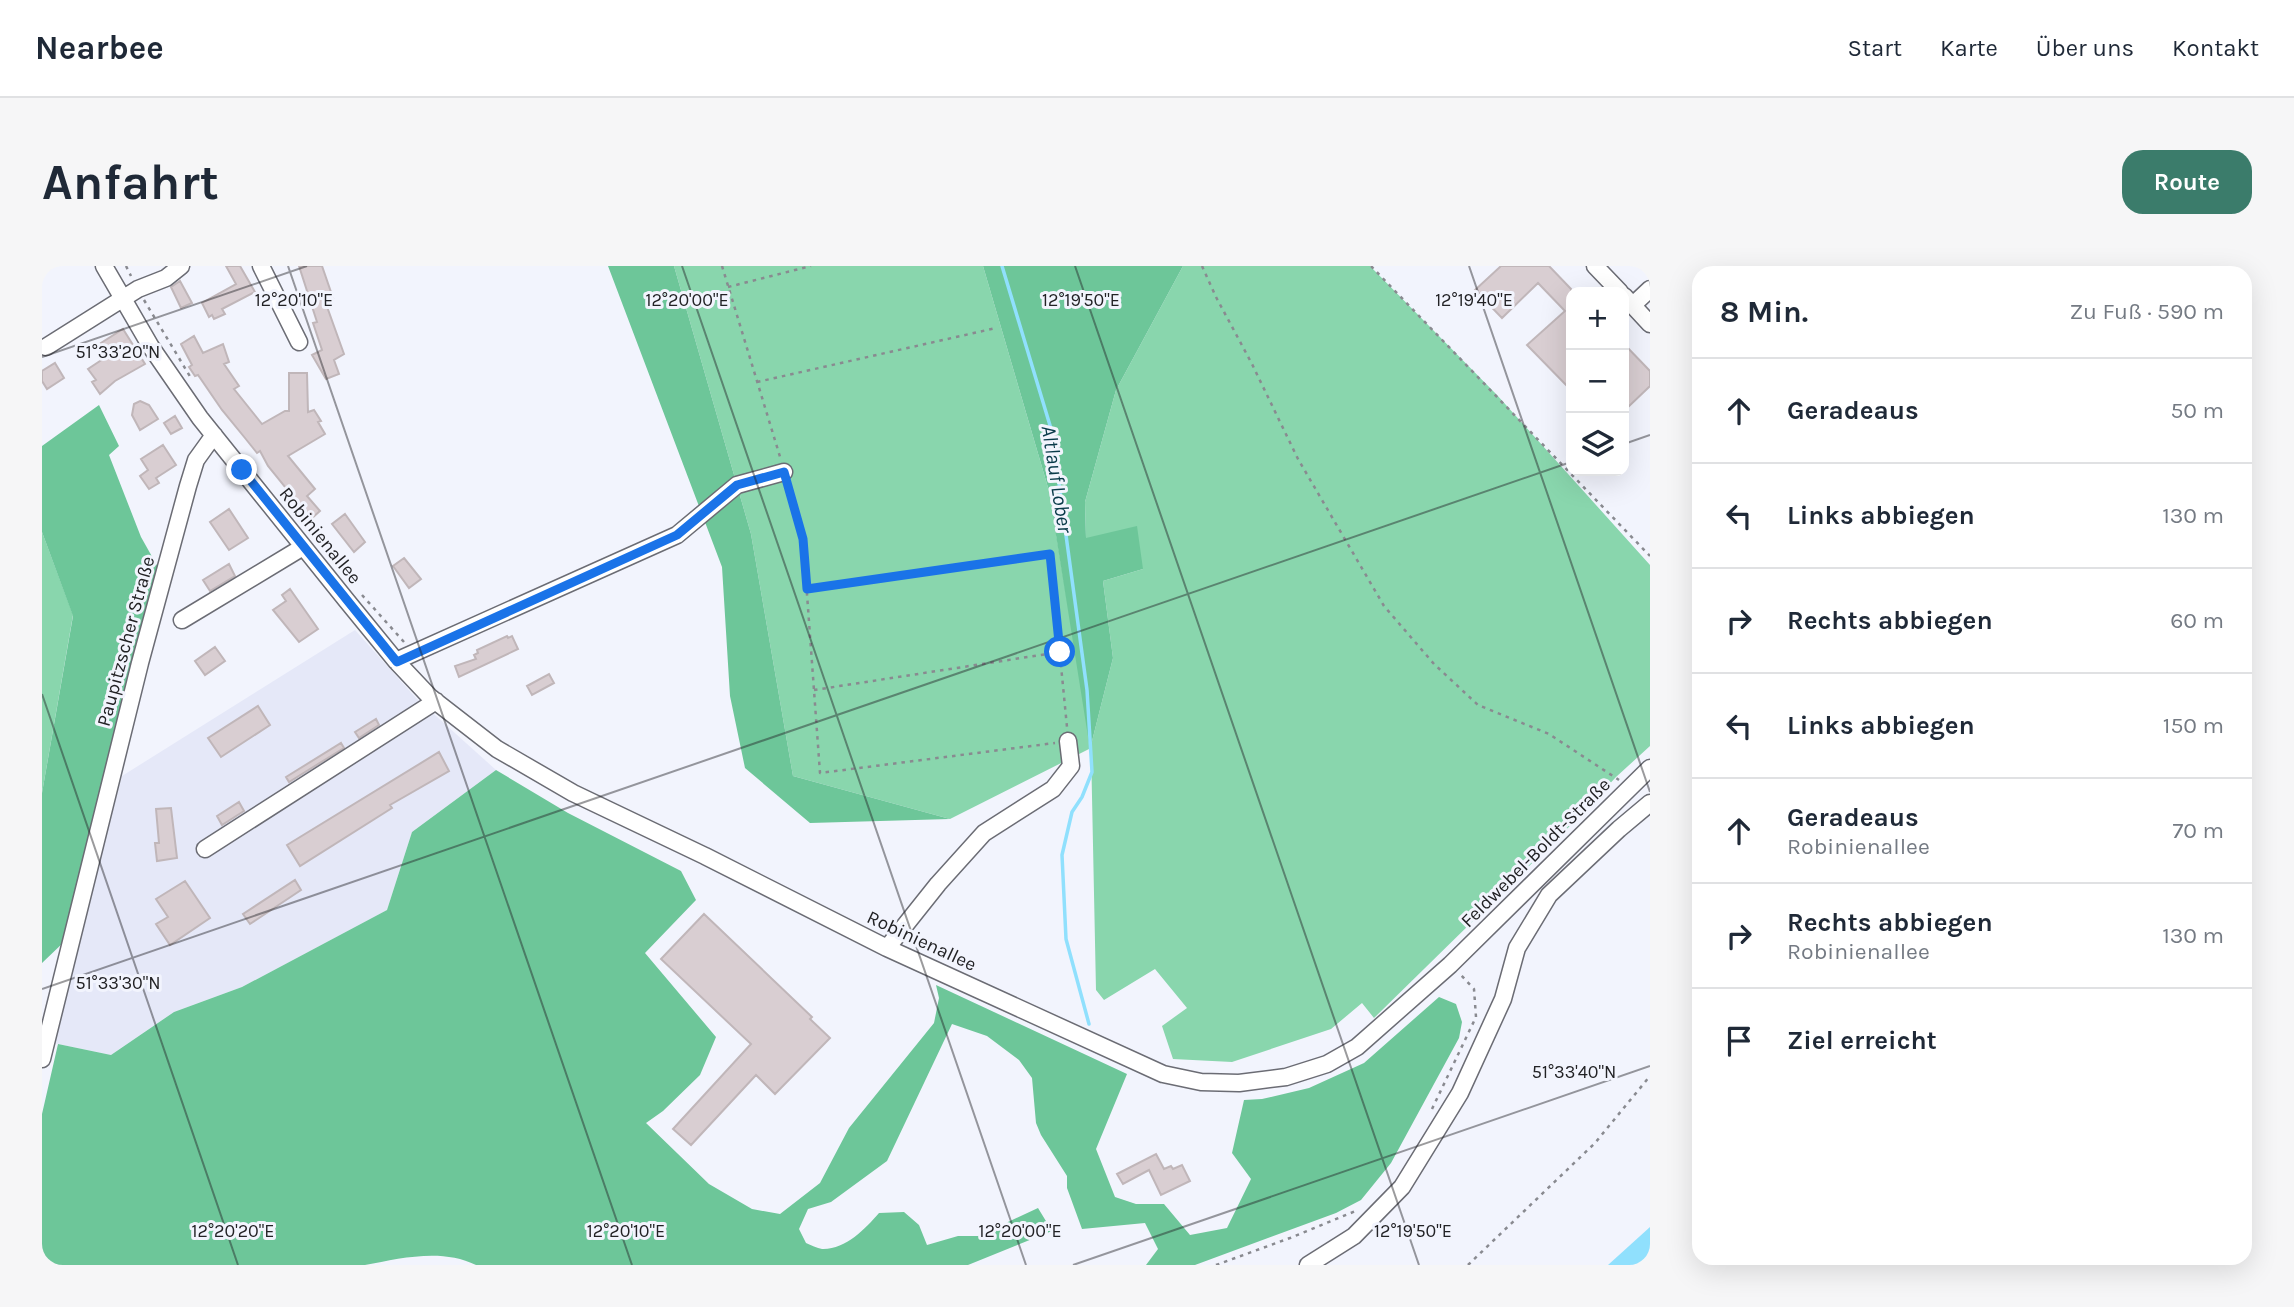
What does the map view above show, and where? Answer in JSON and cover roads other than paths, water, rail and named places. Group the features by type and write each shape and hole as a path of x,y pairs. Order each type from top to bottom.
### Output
{"street":[{"path":"104,266 121,299 169,374 214,435"},
{"path":"46,347 138,289 166,278 181,266"},
{"path":"261,266 299,342"},
{"path":"1595,266 1615,287"},
{"path":"1629,298 1650,289"},
{"path":"1629,302 1650,324"},
{"name":"Robinienallee","path":"214,435 397,662 436,701 497,749 573,793 887,948 1139,1063 1163,1073 1200,1082 1239,1083 1286,1077 1327,1064 1357,1047 1450,965"},
{"name":"Paupitzscher Straße","path":"42,1059 139,663 184,499 196,460 214,435"},
{"path":"397,662 677,535 737,485 784,472"},
{"path":"182,620 303,547"},
{"path":"205,849 436,701"},
{"path":"887,948 984,832 1053,789 1072,766 1068,741"},
{"name":"Feldwebel-Boldt-Straße","path":"1450,965 1650,768"},
{"path":"1308,1265 1354,1236 1402,1187 1460,1093 1503,999 1517,948 1549,895 1650,803"}],"water":[{"path":"1650,1227 1650,1265 1608,1265"}],"waterway":[{"name":"Altlauf Lober","path":"1002,266 1052,432 1087,690 1092,772 1082,797 1072,812 1062,855 1066,939 1089,1024"}]}
